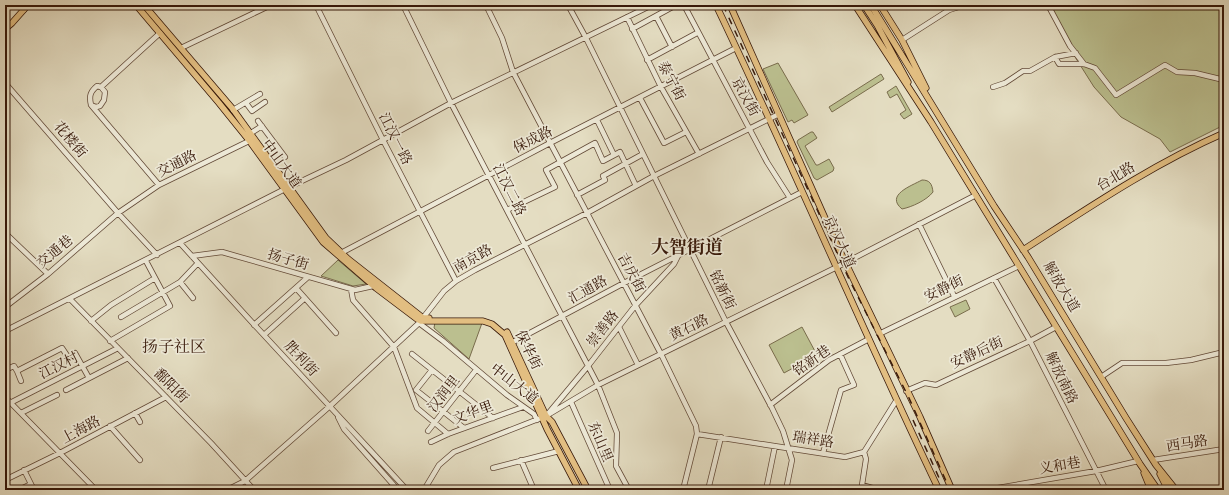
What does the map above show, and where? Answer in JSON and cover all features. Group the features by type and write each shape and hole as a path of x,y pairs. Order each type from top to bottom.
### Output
{"main road":[{"name":"中山大道","path":"136,5 249,141 326,238 374,283"},
{"name":"中山大道","path":"144,5 251,133 323,242 421,321"},
{"name":"京汉大道","path":"716,5 770,119 896,401 939,490"},
{"name":"京汉大道","path":"730,5 845,262 952,490"},
{"name":"解放大道","path":"855,5 931,122 1139,463 1158,490"},
{"name":"解放大道","path":"864,5 877,25 931,122"},
{"name":"解放大道","path":"871,5 1126,418 1155,462 1176,490"},
{"name":"解放大道","path":"880,5 902,40 944,122"},
{"path":"5,29 24,7"},
{"name":"台北路","path":"1023,250 1124,185 1202,143 1224,133"},
{"name":"保华街","path":"421,321 483,318 494,321 502,327 513,342 541,418"},
{"name":"保华街","path":"421,321 483,321 496,327 505,335 541,418"},
{"name":"中山大道","path":"541,418 579,490"},
{"name":"中山大道","path":"541,418 552,422 588,490"},
{"name":"解放大道","path":"1155,462 1168,490"},
{"name":"解放大道","path":"1139,463 1151,490"}],"street":[{"path":"181,48 271,5"},
{"name":"江汉一路","path":"316,5 383,140 456,281"},
{"name":"江汉二路","path":"403,5 451,103 598,385 617,433 616,466 629,490"},
{"name":"吉庆街","path":"486,5 502,38 513,72 661,354 696,426 697,434"},
{"name":"铭新街","path":"568,5 586,38 726,322 783,431 792,460 786,490"},
{"path":"5,332 287,188 346,160 451,103 652,5"},
{"path":"632,29 676,5"},
{"name":"京汉街","path":"684,5 767,162 790,198"},
{"path":"902,40 949,10 965,5"},
{"path":"1048,5 1070,46 1084,64"},
{"path":"1072,5 1078,5"},
{"path":"656,16 672,47"},
{"name":"泰宁街","path":"627,17 661,87 699,154"},
{"path":"159,184 91,105 90,98 92,91 97,86 101,87 160,33"},
{"path":"648,60 698,33"},
{"name":"保成路","path":"341,253 550,143 736,48"},
{"path":"993,87 1005,83 1023,71 1030,71 1055,57 1076,53"},
{"path":"1055,57 1059,64 1084,64 1095,68 1116,95 1165,65 1177,72 1195,73 1224,80"},
{"name":"花楼街","path":"5,83 118,213 157,255"},
{"path":"91,105 96,107 100,106 104,100 105,92 101,87"},
{"path":"233,110 260,94"},
{"path":"640,98 664,143 686,132"},
{"path":"246,103 252,111 265,102"},
{"name":"南京路","path":"227,490 245,481 330,406 421,321 444,291 456,281 587,213 654,176 779,114"},
{"path":"597,120 614,155"},
{"path":"258,121 285,157"},
{"path":"251,133 262,126"},
{"name":"交通路","path":"118,213 159,184 249,141"},
{"path":"507,210 555,187 546,170 595,143 603,161 620,152 636,186"},
{"path":"577,195 605,180 603,176 643,154"},
{"name":"汇通路","path":"513,342 624,283 802,192"},
{"name":"黄石路","path":"424,490 435,470 442,461 458,450 541,418 598,385 837,267 976,195"},
{"name":"交通巷","path":"5,307 48,274 118,213"},
{"path":"919,224 954,296"},
{"path":"5,233 48,274"},
{"name":"胜利街","path":"180,243 407,490"},
{"name":"扬子街","path":"192,256 222,252 355,290 374,283"},
{"name":"崇善路","path":"541,418 588,366 636,306 674,264 678,256"},
{"path":"110,341 170,306 146,261"},
{"path":"121,317 180,282 198,263"},
{"name":"安静街","path":"879,334 954,296 1019,266"},
{"path":"254,325 308,277"},
{"path":"91,321 111,305 155,278"},
{"name":"解放南路","path":"994,278 1030,341 1106,490"},
{"path":"180,282 193,298"},
{"path":"296,288 336,333"},
{"path":"351,289 354,300 394,347 417,408 448,434"},
{"path":"264,336 305,298"},
{"name":"鄱阳街","path":"70,300 211,443 254,490"},
{"name":"中山大道","path":"421,321 507,395 541,418"},
{"path":"619,327 638,365"},
{"name":"安静后街","path":"906,391 925,383 936,385 1030,341 1056,327"},
{"name":"铭新巷","path":"770,405 830,360 869,339"},
{"path":"17,371 62,348 68,357"},
{"name":"江汉村","path":"10,403 118,348"},
{"path":"1101,377 1122,363 1166,363 1191,360 1224,352"},
{"path":"76,353 89,378"},
{"path":"412,354 493,418"},
{"path":"823,453 841,390 854,385 840,354"},
{"path":"66,390 128,358"},
{"path":"5,370 14,366 21,381"},
{"path":"432,370 416,390 464,428"},
{"name":"汉润里","path":"428,431 476,370"},
{"path":"21,413 57,395"},
{"path":"5,397 96,490"},
{"name":"上海路","path":"5,480 60,453 166,397"},
{"path":"879,490 862,485 866,459 864,452 896,401"},
{"name":"东山里","path":"571,402 610,490"},
{"name":"文华里","path":"431,442 448,434 523,407"},
{"path":"135,413 140,422"},
{"path":"336,414 344,429 398,490"},
{"path":"110,426 140,460"},
{"path":"683,490 697,434"},
{"name":"瑞祥路","path":"697,434 845,457 864,452"},
{"path":"708,490 721,437"},
{"path":"766,490 776,446"},
{"name":"西马路","path":"1155,462 1224,449"},
{"path":"493,468 559,450"},
{"path":"521,460 534,490"},
{"name":"义和巷","path":"986,490 1139,463"},
{"path":"24,470 34,490"},
{"path":"20,490 31,484"},
{"path":"638,490 645,488 661,490"}],"green space":[{"path":"1046,5 1224,5 1224,125 1170,152 1160,139 1121,117 1094,87 1070,49"},
{"path":"778,63 808,115 794,123 792,120 788,122 763,69"},
{"path":"881,74 884,79 832,112 829,107"},
{"path":"896,86 912,114 904,119 900,114 906,110 897,94 890,98 887,92"},
{"path":"813,132 817,138 805,146 816,165 829,159 834,168 833,171 817,180 814,178 797,142"},
{"path":"922,180 930,183 933,192 919,203 902,209 896,199 898,195 906,188"},
{"path":"338,260 366,284 353,286 321,276"},
{"path":"966,300 970,309 955,317 950,307"},
{"path":"435,322 482,323 469,359 434,328"},
{"path":"802,327 817,355 784,373 769,345"}],"railway":[{"path":"723,5 849,279 909,398 950,490"},
{"path":"913,420 940,480"}],"district":[{"name":"大智街道","path":"687,248"},
{"name":"扬子社区","path":"174,347"}]}
